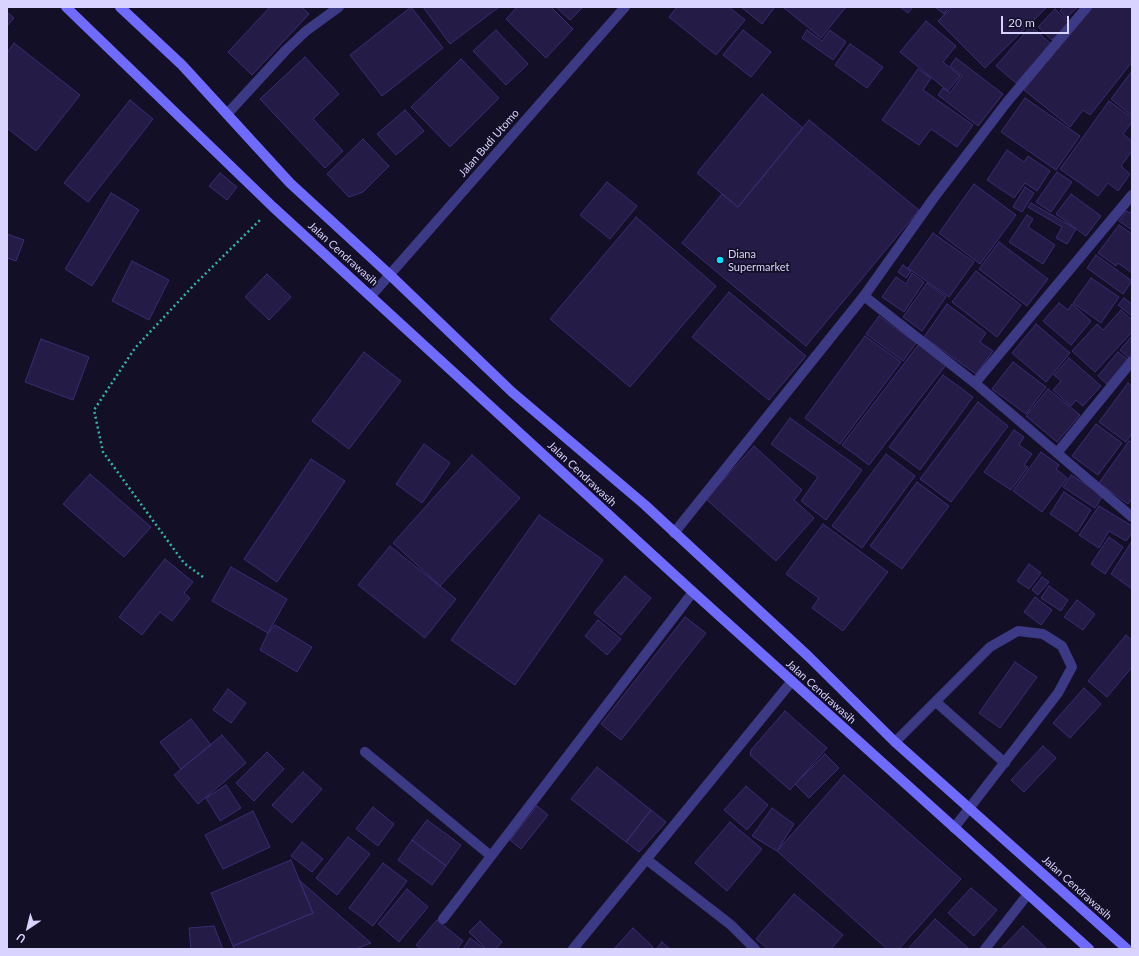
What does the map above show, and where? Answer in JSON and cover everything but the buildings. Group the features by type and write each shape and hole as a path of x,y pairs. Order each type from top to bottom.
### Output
{"main road":[{"name":"Jalan Cendrawasih","path":"66,7 273,207 693,592 1089,949"},
{"name":"Jalan Cendrawasih","path":"120,7 182,65 228,113 290,184 390,275 512,392 645,505 808,656 895,742 1127,949"}],"street":[{"path":"228,113 286,50 306,31 339,7"},
{"name":"Jalan Budi Utomo","path":"371,296 625,7"},
{"path":"674,533 864,296 933,199 1007,102 1087,7"},
{"path":"975,383 1132,195"},
{"path":"864,296 975,383 1132,516"},
{"path":"1057,454 1132,361"},
{"path":"1124,371 1132,378"},
{"path":"443,919 693,592"},
{"path":"895,742 990,647 1018,631 1043,634 1062,646 1072,667 1058,693 954,828"},
{"path":"573,949 792,681"},
{"path":"936,702 1005,763"},
{"path":"365,752 491,856"},
{"path":"646,859 731,925 755,949"},
{"path":"985,949 1028,894"}],"path":[{"path":"203,577 184,563 103,452 94,410 135,348 194,285 273,207"}],"place":[{"name":"Diana Supermarket","path":"720,260"}]}
